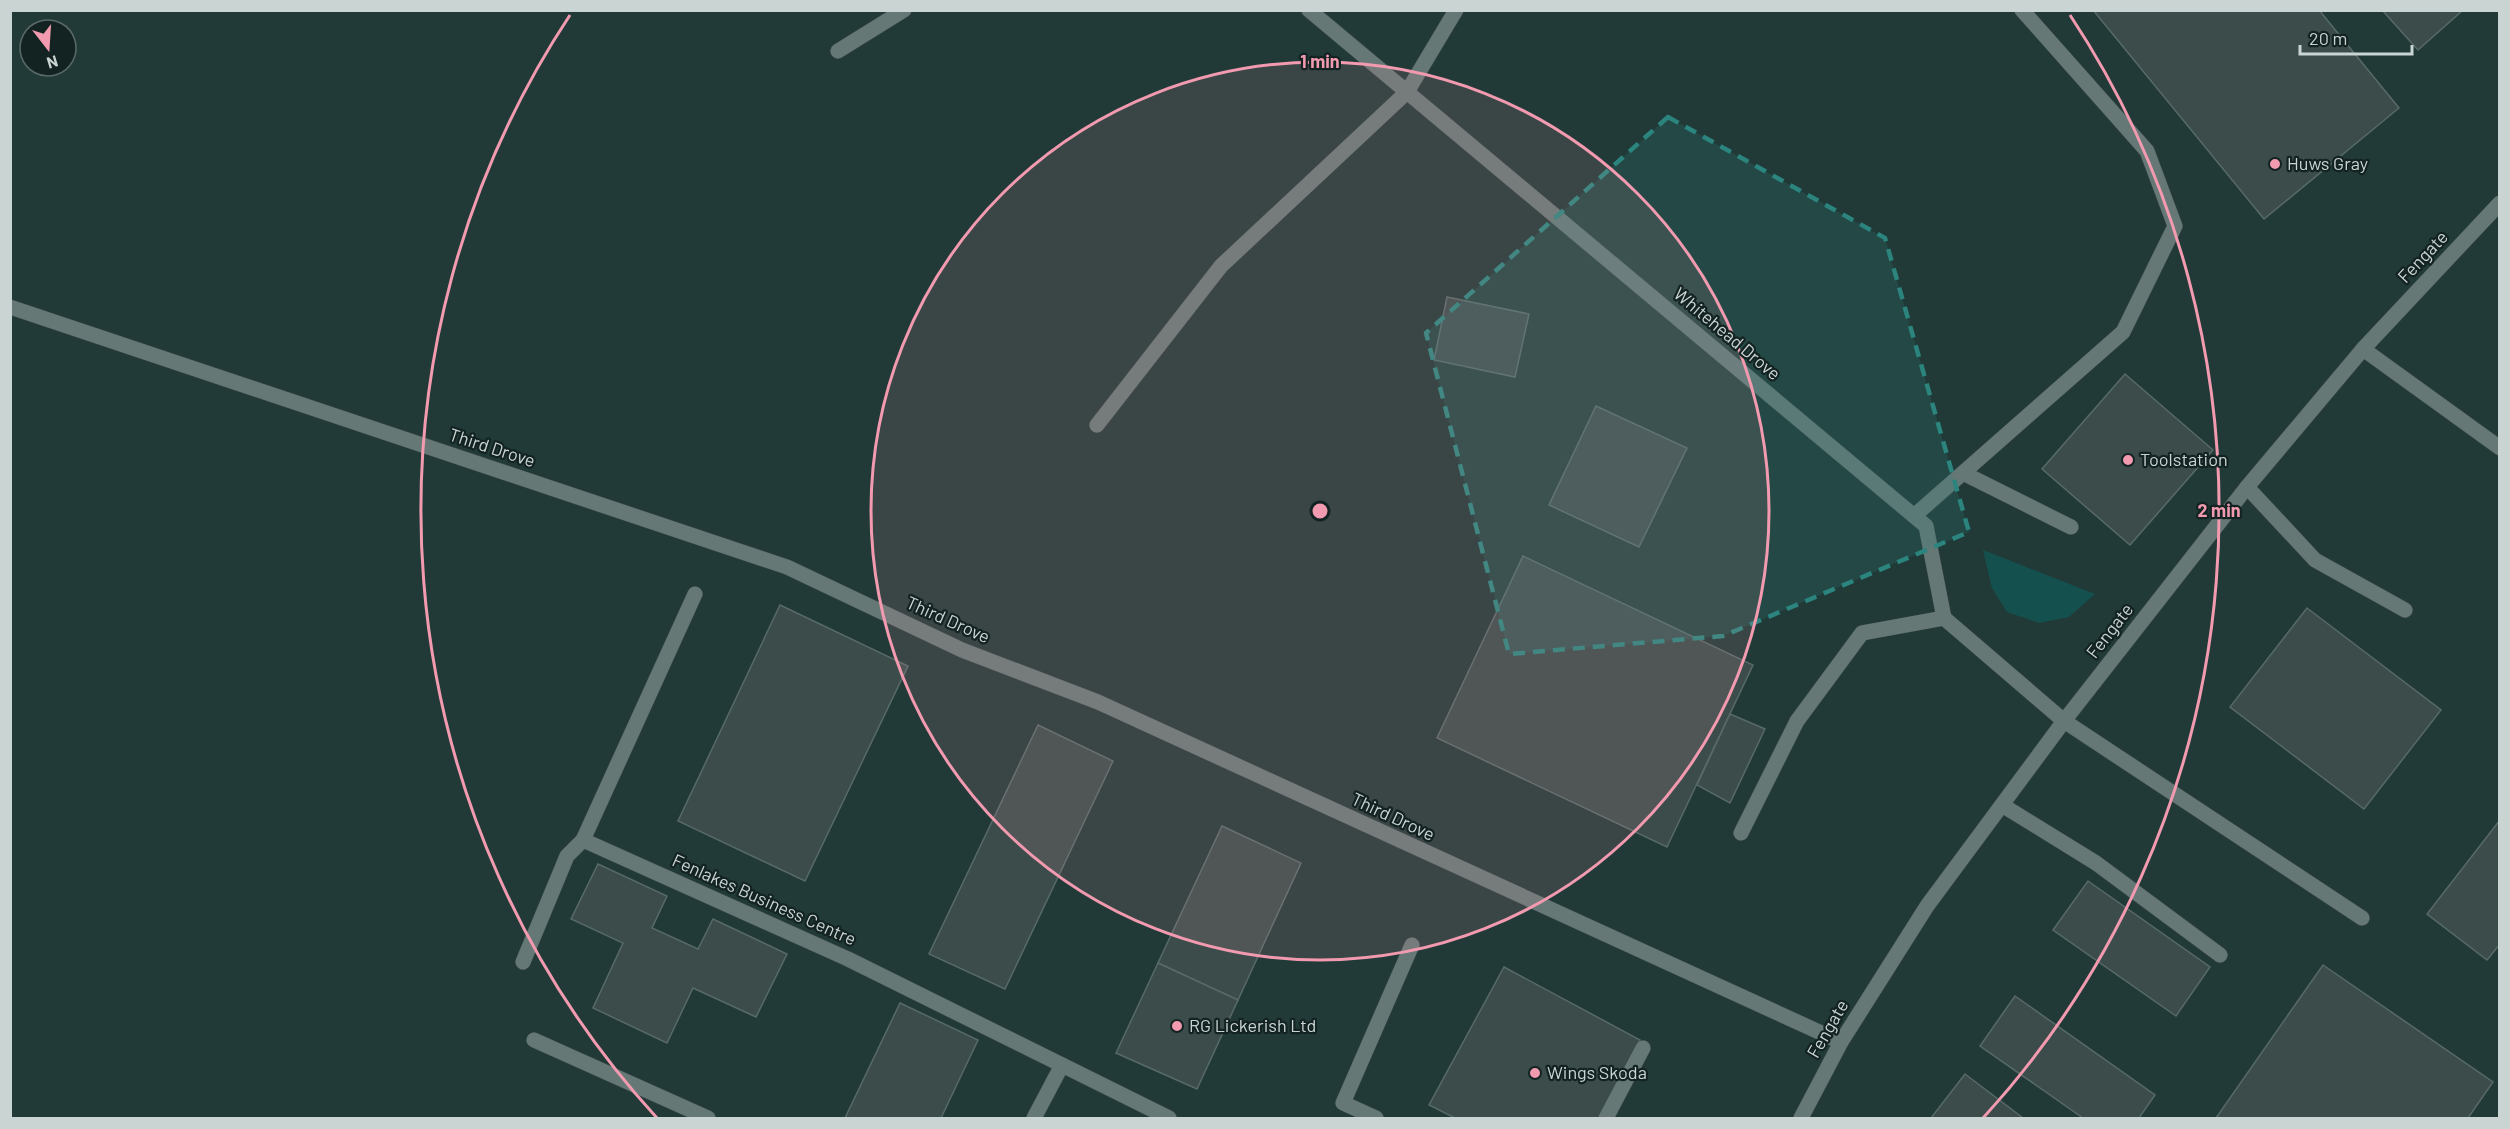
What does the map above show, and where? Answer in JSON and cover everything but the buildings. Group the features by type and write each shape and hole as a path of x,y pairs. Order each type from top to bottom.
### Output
{"street":[{"path":"838,51 904,10"},
{"name":"Whitehead Drove","path":"1310,10 1926,526 1944,618"},
{"path":"1097,425 1221,267 1407,92 1456,10"},
{"path":"1914,516 2123,332 2175,226 2147,152 2022,10"},
{"name":"Fengate","path":"1801,1119 1841,1042 1927,906 2064,721 2247,487 2363,349 2499,203"},
{"name":"Third Drove","path":"10,307 787,567 962,650 1098,702 1649,957 1841,1042"},
{"path":"2363,349 2499,448"},
{"path":"1963,473 2071,527"},
{"path":"2247,487 2315,560 2405,610"},
{"path":"523,962 567,856 583,840 695,594"},
{"path":"1741,833 1797,721 1862,633 1944,618 2064,721 2362,918"},
{"path":"2002,805 2096,863 2220,955"},
{"name":"Fenlakes Business Centre","path":"583,840 848,959 1169,1119"},
{"path":"1376,1119 1343,1102 1412,945"},
{"path":"534,1040 708,1119"},
{"path":"1606,1119 1643,1048"},
{"path":"1034,1119 1062,1065"}],"highlighted area":[{"path":"1668,117 1885,238 1969,532 1723,636 1509,654 1426,333"}],"shaded area":[{"path":"11,11 2499,11 2499,1118 11,1118"},
{"path":"1983,550 2095,594 2069,617 2039,623 2007,612 1992,588"}],"place":[{"name":"Huws Gray","path":"2275,164"},
{"name":"Toolstation","path":"2128,460"},
{"name":"RG Lickerish Ltd","path":"1177,1026"},
{"name":"Wings Skoda","path":"1535,1073"}]}
